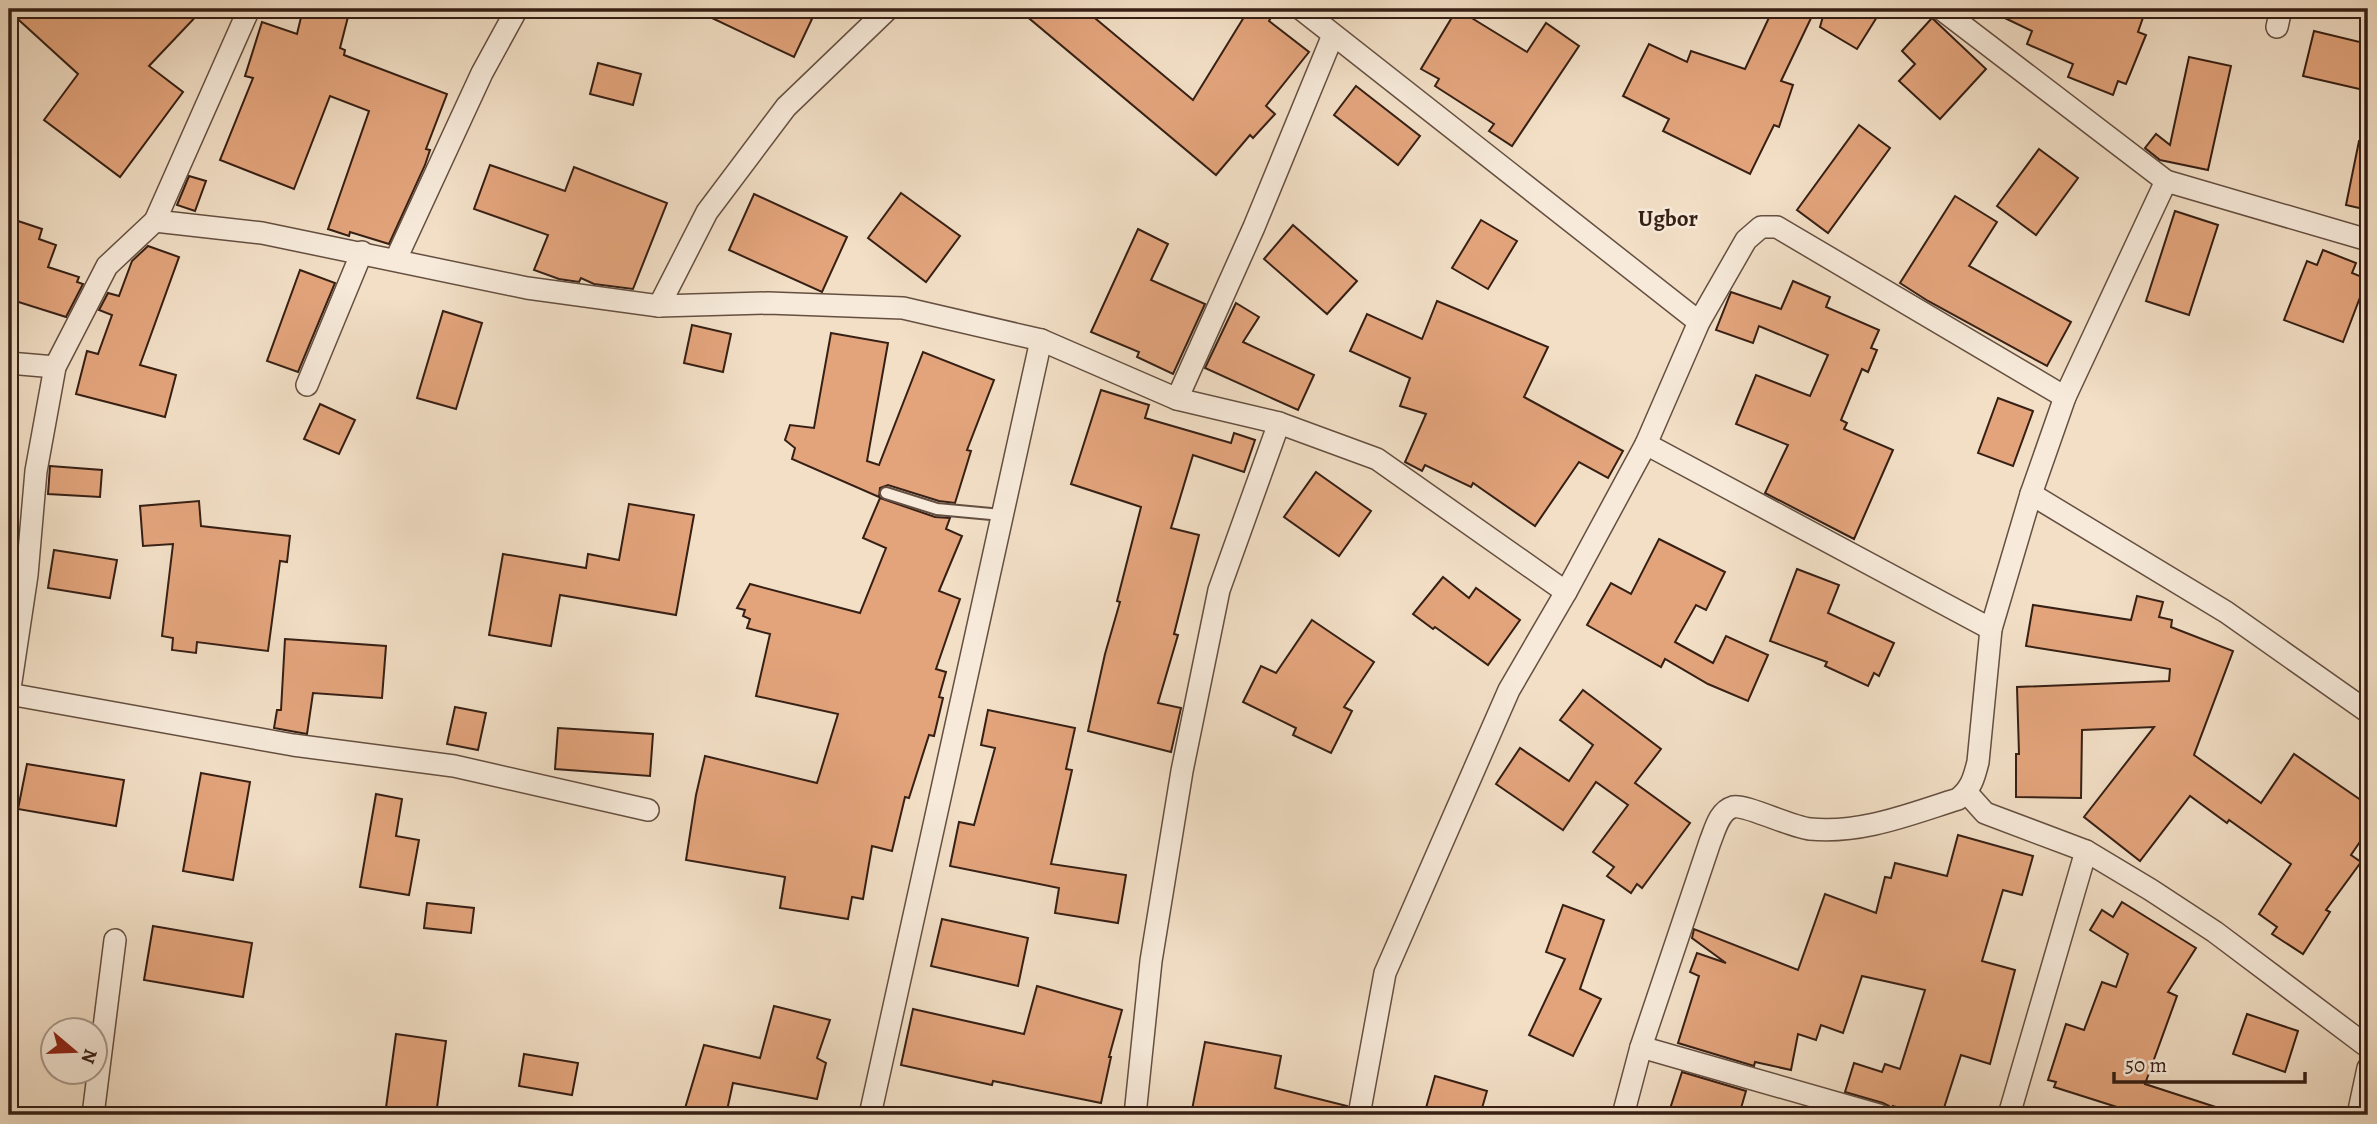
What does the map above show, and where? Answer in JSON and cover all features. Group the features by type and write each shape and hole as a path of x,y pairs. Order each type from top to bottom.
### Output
{"street":[{"path":"249,9 155,221 107,266 55,368 36,471 27,575 9,694 293,745 454,766 648,810"},
{"path":"396,259 482,73 517,9"},
{"path":"659,306 707,212 786,107 888,9"},
{"path":"1301,9 1699,321"},
{"path":"1941,9 2166,181 2368,240"},
{"path":"1177,399 1254,227 1333,35"},
{"path":"1623,1115 1641,1047 1710,842 1724,811 1735,806 1744,807 1779,822 1807,829 1835,831 1875,825 1958,799 1967,793 1978,762 1991,629 2031,494 2065,397 2166,181"},
{"path":"155,221 262,233 527,288 659,306 768,303 903,308 1041,340 1177,399 1279,423 1377,459 1566,592"},
{"path":"1359,1115 1385,973 1509,690 1566,592 1646,444 1699,321 1746,240 1761,227 1777,227 2065,397"},
{"path":"307,385 362,253"},
{"path":"870,1115 1041,340"},
{"path":"9,363 55,368"},
{"path":"1135,1115 1153,948 1182,771 1219,590 1279,423"},
{"path":"1646,444 1991,629"},
{"path":"2031,494 2226,612 2368,712"},
{"path":"1967,793 1985,813 2016,827 2086,851 2215,932 2368,1046"},
{"path":"2009,1115 2086,851"},
{"path":"93,1115 115,940"},
{"path":"1641,1047 1879,1115"},
{"path":"2358,1115 2368,1068"}],"lane":[{"path":"886,493 937,509 1002,515"}],"building":[{"path":"9,9 203,9 149,66 183,92 120,177 44,120 78,74"},
{"path":"303,9 350,9 340,48 345,50 344,55 447,94 426,149 430,150 425,165 389,244 350,232 349,236 328,229 369,111 330,96 294,189 220,160 253,78 245,76 262,22 297,34"},
{"path":"693,9 791,9 812,19 794,57"},
{"path":"1018,9 1084,9 1193,100 1249,9 1276,9 1269,21 1309,52 1266,106 1275,114 1253,138 1250,135 1216,175"},
{"path":"1457,9 1527,52 1546,23 1579,46 1512,146 1489,131 1494,124 1435,86 1439,79 1421,69"},
{"path":"1773,9 1802,9 1813,14 1781,81 1793,85 1779,127 1774,125 1750,174 1663,131 1669,119 1623,96 1649,44 1687,62 1691,51 1745,69"},
{"path":"1825,9 1882,9 1857,49 1820,27"},
{"path":"1986,9 2146,9 2138,32 2146,35 2126,84 2118,81 2113,95 2068,77 2073,64 2027,44 2032,31"},
{"path":"1932,18 1986,69 1940,119 1899,81 1915,64 1902,51"},
{"path":"2314,31 2368,44 2368,91 2303,76"},
{"path":"2189,57 2231,66 2208,170 2160,160 2145,148 2156,134 2170,145"},
{"path":"598,63 641,74 633,105 590,94"},
{"path":"1356,86 1420,136 1398,165 1334,115"},
{"path":"1859,125 1890,148 1828,233 1797,210"},
{"path":"2359,141 2368,142 2368,210 2346,205"},
{"path":"2039,149 2078,178 2036,235 1997,206"},
{"path":"490,165 565,191 574,167 667,203 633,289 594,284 581,278 579,282 559,279 534,270 548,235 474,209"},
{"path":"189,176 206,181 195,211 177,205"},
{"path":"901,193 960,236 926,282 868,238"},
{"path":"754,194 847,237 822,292 729,250"},
{"path":"1955,196 1997,222 1969,266 2071,322 2047,366 1900,283"},
{"path":"2175,211 2218,225 2189,315 2146,301"},
{"path":"9,218 42,229 39,239 56,245 48,267 79,277 77,282 83,284 66,317 9,299"},
{"path":"1481,220 1517,241 1488,289 1452,268"},
{"path":"1293,225 1357,281 1327,314 1264,259"},
{"path":"1138,229 1168,244 1151,280 1205,304 1173,374 1137,357 1139,352 1091,332"},
{"path":"148,246 179,257 140,365 176,375 165,417 76,394 87,351 98,354 112,315 99,310 108,293 119,296 132,261"},
{"path":"2323,250 2356,263 2352,273 2367,279 2343,342 2284,320 2307,261 2317,265"},
{"path":"300,270 335,283 298,372 267,361"},
{"path":"1793,281 1830,297 1826,307 1879,330 1871,348 1877,350 1868,372 1862,369 1841,420 1847,423 1844,429 1893,450 1854,539 1765,493 1788,445 1736,424 1756,375 1810,396 1828,355 1759,326 1753,343 1716,330 1731,292 1781,309"},
{"path":"1437,301 1548,347 1524,397 1623,451 1608,478 1579,462 1535,526 1473,483 1471,487 1425,465 1422,471 1405,462 1426,414 1400,406 1410,378 1350,351 1367,314 1422,339"},
{"path":"1236,303 1259,317 1243,342 1314,375 1298,410 1205,368"},
{"path":"443,311 482,323 456,409 417,398"},
{"path":"692,325 731,334 723,372 684,363"},
{"path":"831,333 888,343 867,461 879,465 923,352 994,380 967,450 971,451 955,503 939,501 888,485 880,488 879,497 792,459 795,448 785,440 790,425 814,428"},
{"path":"1101,390 1149,405 1145,418 1231,443 1234,433 1255,440 1244,472 1193,455 1171,528 1199,535 1174,634 1178,635 1158,703 1181,708 1171,752 1088,731 1141,507 1071,484"},
{"path":"1998,398 2033,411 2013,466 1978,453"},
{"path":"320,404 355,420 339,454 304,439"},
{"path":"50,466 102,470 100,497 48,494"},
{"path":"1316,472 1371,511 1339,556 1284,517"},
{"path":"880,498 935,517 950,518 946,529 962,536 939,591 960,599 936,669 946,672 939,697 943,698 934,736 929,735 909,798 905,797 892,851 872,846 863,899 852,897 848,919 780,908 785,877 686,860 705,756 817,783 838,714 756,696 770,634 747,628 750,619 743,616 745,610 737,608 750,584 860,613 886,548 863,538"},
{"path":"199,501 201,526 290,536 287,562 280,561 268,651 197,642 196,653 172,650 173,638 162,636 173,544 143,546 140,506"},
{"path":"629,504 694,515 676,615 560,595 551,646 489,635 503,554 586,568 588,554 619,560"},
{"path":"1659,539 1725,572 1706,610 1696,605 1675,642 1713,663 1726,636 1768,655 1748,701 1708,684 1665,659 1661,667 1587,625 1611,583 1631,594"},
{"path":"54,550 117,560 110,598 48,588"},
{"path":"1797,569 1839,585 1828,613 1894,643 1879,676 1874,673 1868,686 1825,666 1827,662 1770,641"},
{"path":"1443,577 1469,598 1476,588 1520,620 1488,665 1413,614"},
{"path":"2137,596 2163,602 2159,617 2172,620 2171,627 2233,651 2194,755 2261,803 2294,754 2368,805 2368,830 2351,855 2361,862 2326,910 2330,912 2303,954 2272,934 2277,927 2259,914 2291,864 2229,820 2227,823 2190,796 2140,861 2084,817 2154,727 2082,730 2081,798 2016,797 2016,754 2019,754 2017,687 2169,681 2170,669 2026,646 2033,605 2131,620"},
{"path":"1312,620 1374,662 1344,707 1352,711 1331,753 1293,735 1296,728 1243,702 1261,666 1276,673"},
{"path":"285,639 386,646 382,698 313,693 307,734 274,728 277,710 281,710"},
{"path":"1583,690 1661,749 1635,783 1690,823 1642,888 1637,884 1631,893 1607,876 1614,867 1593,852 1628,805 1596,782 1563,830 1496,784 1520,748 1569,781 1593,745 1560,720"},
{"path":"455,707 486,713 478,750 447,744"},
{"path":"988,710 1075,728 1066,769 1072,770 1051,864 1126,875 1118,923 1055,913 1059,888 950,866 959,822 974,825 995,748 981,745"},
{"path":"558,728 653,734 650,776 555,769"},
{"path":"27,764 124,780 116,826 18,809"},
{"path":"201,773 250,782 233,880 183,871"},
{"path":"376,794 402,799 396,836 419,840 409,895 360,887"},
{"path":"1958,835 2033,856 2022,895 2003,890 1982,961 2015,970 1990,1064 1961,1055 1943,1111 1933,1108 1931,1115 1923,1115 1893,1106 1892,1115 1889,1106 1883,1103 1845,1092 1854,1063 1882,1072 1885,1064 1900,1069 1925,990 1862,976 1843,1033 1821,1025 1816,1040 1798,1034 1791,1070 1755,1062 1754,1066 1678,1043 1699,976 1690,972 1697,953 1726,963 1692,938 1694,929 1798,970 1825,894 1876,913 1885,877 1891,878 1895,863 1947,876"},
{"path":"2122,902 2196,948 2168,992 2177,996 2145,1084 2228,1111 2228,1115 2142,1115 2054,1087 2056,1082 2048,1080 2066,1024 2084,1030 2102,982 2116,987 2128,954 2090,930 2102,910 2113,917"},
{"path":"427,903 474,908 471,933 424,928"},
{"path":"1563,905 1604,920 1580,989 1601,999 1573,1056 1529,1035 1565,959 1546,952"},
{"path":"942,919 1028,938 1018,986 931,966"},
{"path":"153,926 252,943 243,997 144,980"},
{"path":"1037,986 1122,1010 1109,1057 1101,1103 993,1081 992,1085 901,1065 913,1009 1024,1034"},
{"path":"774,1006 830,1020 817,1058 826,1063 817,1099 733,1083 726,1115 683,1115 704,1045 760,1058"},
{"path":"2247,1014 2298,1031 2285,1072 2233,1054"},
{"path":"396,1034 446,1041 436,1115 385,1115"},
{"path":"1205,1042 1281,1056 1275,1088 1347,1106 1346,1115 1191,1115"},
{"path":"524,1054 578,1063 572,1095 519,1086"},
{"path":"1682,1072 1746,1091 1739,1115 1668,1115"},
{"path":"1435,1076 1487,1091 1480,1115 1424,1115"}],"district":[{"name":"Ugbor","path":"1668,218"}]}
